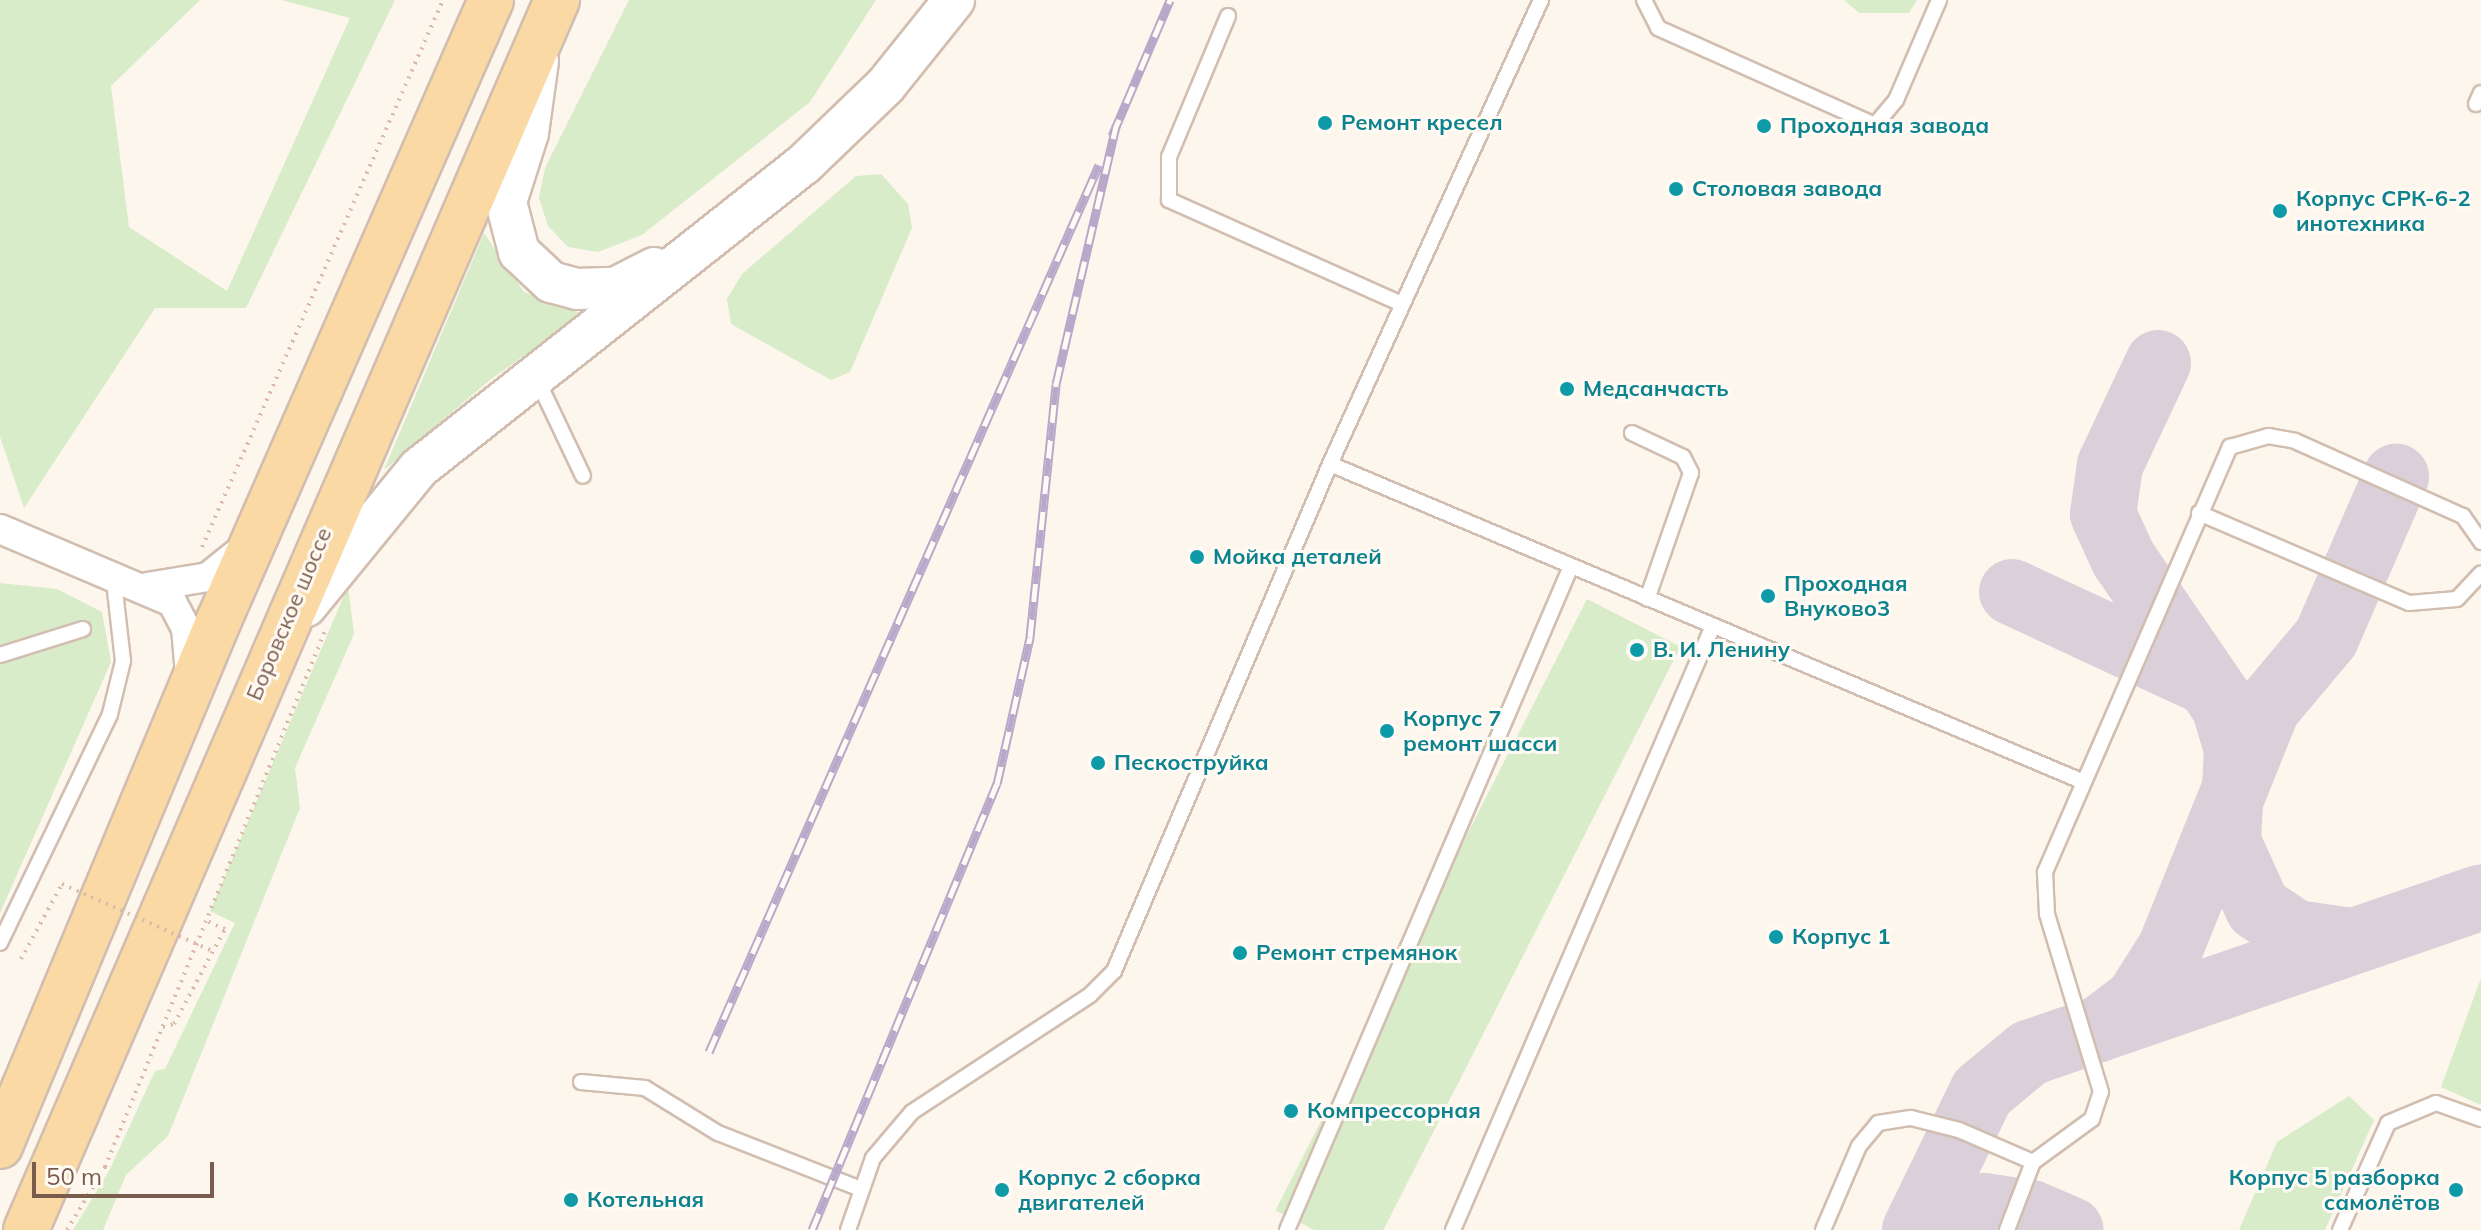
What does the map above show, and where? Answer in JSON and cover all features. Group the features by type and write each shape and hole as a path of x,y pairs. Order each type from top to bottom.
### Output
{"main road":[{"path":"0,1146 189,691 491,0"},
{"name":"Боровское шоссе","path":"26,1230 270,657 549,18"}],"street":[{"path":"270,657 389,499 727,226 859,114 954,0"},
{"path":"549,18 528,133 506,202 508,229 530,265 567,288 615,288 727,226"},
{"path":"0,529 147,587 182,616 189,691"},
{"path":"147,587 208,577 255,537"}],"lane":[{"path":"848,1230 861,1189 885,1138 912,1112 1090,995 1114,971 1330,464 1541,0"},
{"path":"1644,0 1658,28 1875,125 1886,120 1939,0"},
{"path":"1228,16 1169,157 1169,200 1402,304"},
{"path":"537,378 583,476"},
{"path":"1632,433 1683,457 1691,473 1647,599"},
{"path":"2007,1230 2033,1162 2100,1107 2043,891 2084,782 2230,447 2268,436 2295,441 2463,516 2481,542"},
{"path":"1330,464 1712,628 2084,782"},
{"path":"2199,513 2409,603 2457,599 2481,573"},
{"path":"1287,1230 1571,566"},
{"path":"0,943 110,714 123,661 113,573"},
{"path":"1453,1230 1712,628"},
{"path":"0,655 83,629"},
{"path":"581,1082 645,1088 718,1133 861,1189"},
{"path":"2340,1230 2388,1123 2405,1110 2436,1103 2481,1119"},
{"path":"1823,1230 1859,1146 1878,1123 1911,1118 1959,1130 2033,1162"}],"path":[{"path":"199,551 443,0"},
{"path":"67,1230 105,1167 328,624"},
{"path":"21,959 62,884 215,952"},
{"path":"163,1027 174,1024 225,929 204,920"}],"green space":[{"path":"0,0 200,0 111,86 129,227 227,291 350,18 281,0 395,0 246,308 155,308 24,508 0,437"},
{"path":"629,0 876,0 810,102 642,235 598,252 568,247 548,226 539,198 545,168"},
{"path":"1844,0 1917,0 1909,13 1859,13"},
{"path":"881,174 908,204 912,228 850,372 831,380 731,324 727,299 742,274 856,176"},
{"path":"484,233 524,292 583,314 490,380 384,470"},
{"path":"0,583 57,589 102,612 111,662 0,913"},
{"path":"348,586 354,634 295,768 300,808 168,1136 126,1175 103,1230 73,1230 110,1169 155,1071 165,1069 235,923 210,911"},
{"path":"1587,599 1681,647 1383,1230 1314,1230 1276,1210"},
{"path":"2481,978 2481,1105 2441,1087"},
{"path":"2349,1096 2374,1120 2325,1230 2239,1230 2277,1142"}],"taxiway":[{"path":"2158,363 2110,465 2103,514 2123,558 2224,706 2237,749 2235,789"},
{"path":"2106,1024 2137,1001 2170,949 2268,707 2326,638 2396,477"},
{"path":"2012,592 2204,681"},
{"path":"2230,803 2228,842 2258,908 2295,933 2353,941"},
{"path":"1915,1230 1982,1092 2029,1053 2481,897"},
{"path":"1927,1230 1985,1206 2031,1213 2071,1230"}],"railway":[{"path":"1112,136 1170,0"},
{"path":"812,1230 997,784 1030,637 1056,384 1116,126"},
{"path":"709,1052 1099,165"}],"place":[{"name":"Ремонт кресел","path":"1325,123"},
{"name":"Проходная завода","path":"1764,126"},
{"name":"Столовая завода","path":"1676,189"},
{"name":"Корпус СРК-6-2 инотехника","path":"2280,211"},
{"name":"Медсанчасть","path":"1567,389"},
{"name":"Мойка деталей","path":"1197,557"},
{"name":"Проходная Внуково3","path":"1768,596"},
{"name":"В. И. Ленину","path":"1637,650"},
{"name":"Корпус 7 ремонт шасси","path":"1387,731"},
{"name":"Пескоструйка","path":"1098,763"},
{"name":"Корпус 1","path":"1776,937"},
{"name":"Ремонт стремянок","path":"1240,953"},
{"name":"Компрессорная","path":"1291,1111"},
{"name":"Корпус 2 сборка двигателей","path":"1002,1190"},
{"name":"Корпус 5 разборка самолётов","path":"2456,1190"},
{"name":"Котельная","path":"571,1200"}]}
